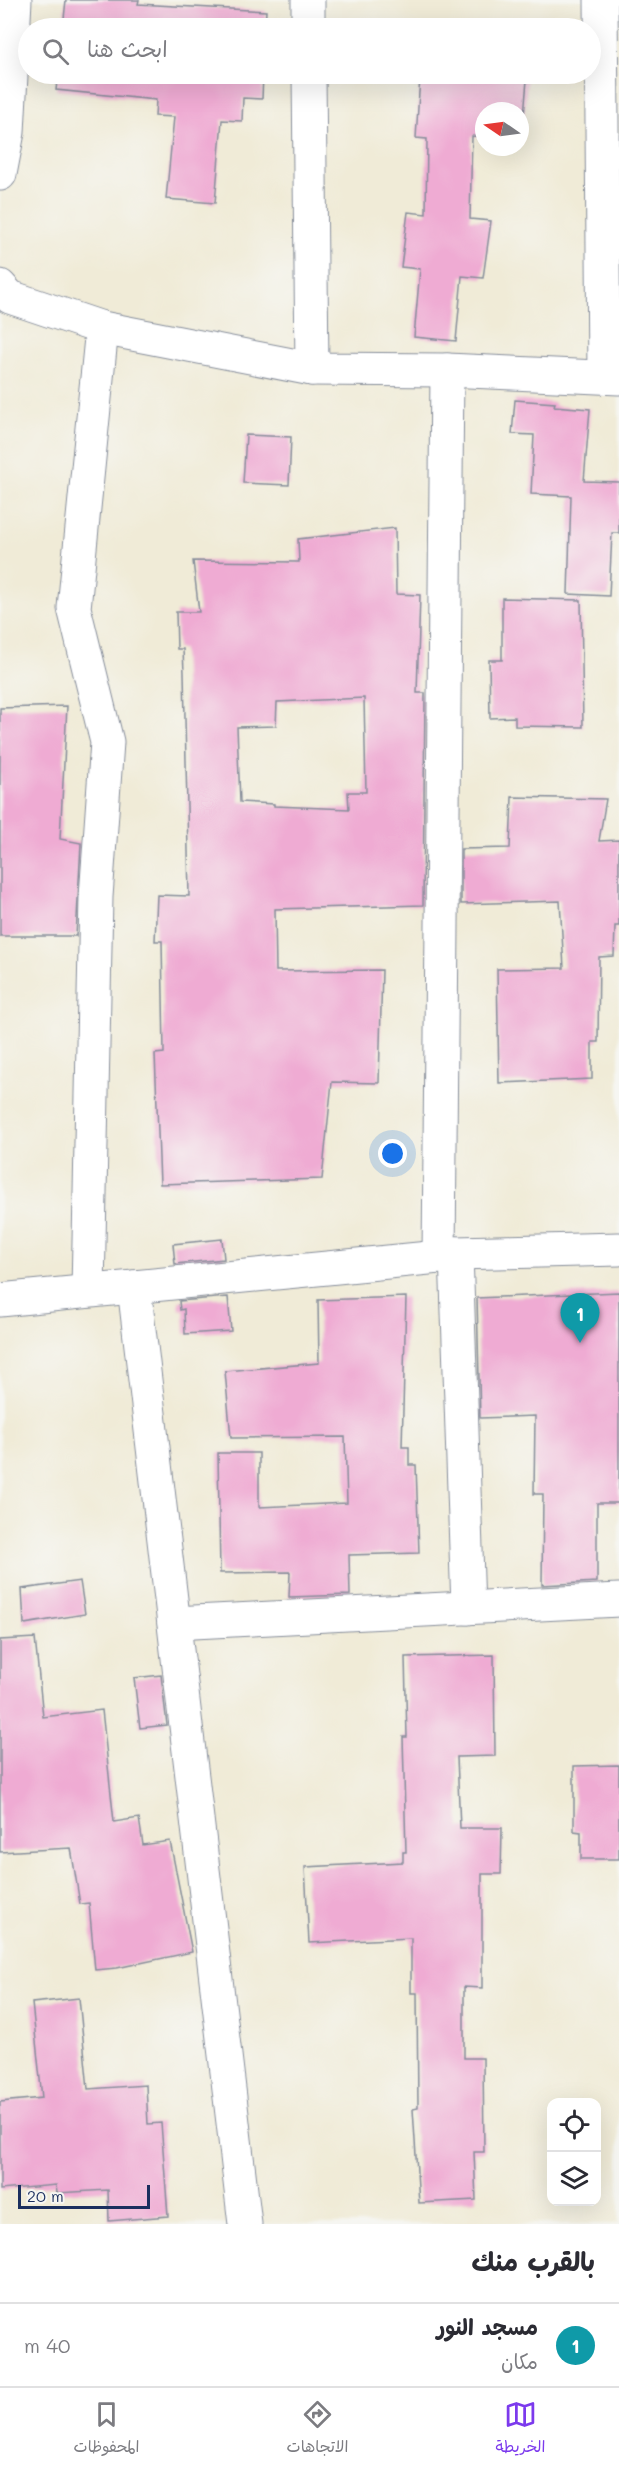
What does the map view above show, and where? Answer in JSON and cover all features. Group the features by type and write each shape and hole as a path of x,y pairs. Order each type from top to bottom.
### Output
{"street":[{"path":"0,174 15,0"},
{"path":"308,0 308,18"},
{"path":"0,286 10,297 102,328 312,369 447,370 612,377 601,0"},
{"path":"309,84 312,369"},
{"path":"88,1291 96,897 106,742 74,608 102,328"},
{"path":"447,370 448,1255 468,1608"},
{"path":"0,1300 448,1255 619,1249"},
{"path":"134,1287 244,2224"},
{"path":"174,1623 619,1600"}],"building":[{"path":"66,0 139,0 138,4 266,11 266,18 64,18"},
{"path":"57,84 263,84 262,99 243,98 242,121 222,120 215,203 166,199 174,117 155,116 156,100 56,90"},
{"path":"420,84 527,84 525,102 475,102 470,219 491,221 483,278 462,276 456,341 414,337 420,269 401,267 408,212 426,214 427,139 416,138"},
{"path":"515,400 590,409 584,481 619,482 619,533 612,533 609,596 568,594 571,496 531,494 534,435 512,434"},
{"path":"246,435 291,437 289,485 243,483"},
{"path":"395,528 396,594 420,595 417,693 425,693 423,905 275,909 276,971 382,970 379,1083 332,1082 322,1179 160,1184 155,1054 164,1053 162,941 155,941 157,895 189,896 183,649 177,649 176,612 199,612 193,561 299,562 298,539","holes":["364,698 366,792 348,792 349,809 274,806 274,804 240,802 237,727 276,726 277,702"]},
{"path":"502,598 581,600 583,727 515,726 515,717 490,718 489,660 502,660"},
{"path":"67,706 60,839 81,843 76,936 0,936 0,708"},
{"path":"512,797 606,799 599,841 619,840 619,926 615,926 614,956 599,957 598,1042 592,1042 592,1079 499,1083 497,969 564,968 560,901 461,904 461,849 510,848"},
{"path":"222,1239 224,1259 175,1264 173,1244"},
{"path":"619,1292 619,1503 597,1503 597,1582 542,1585 543,1494 534,1494 535,1416 480,1418 477,1298"},
{"path":"228,1297 231,1331 185,1334 184,1309 180,1310 179,1301"},
{"path":"406,1297 402,1447 409,1447 409,1465 416,1465 419,1553 349,1555 350,1595 289,1597 290,1572 220,1573 218,1453 259,1453 259,1507 347,1503 345,1437 231,1438 225,1371 319,1363 318,1300"},
{"path":"80,1581 85,1614 24,1624 22,1589"},
{"path":"35,1638 43,1717 102,1710 114,1822 139,1818 143,1845 170,1841 192,1952 117,1968 95,1970 89,1903 80,1904 71,1848 0,1852 0,1640"},
{"path":"494,1655 495,1756 457,1757 460,1828 502,1828 501,1874 482,1874 482,1988 464,1987 464,2058 483,2058 484,2152 474,2152 476,2200 419,2203 413,2109 418,2108 417,1993 411,1993 411,1938 309,1943 305,1867 403,1862 403,1852 406,1852 403,1737 407,1737 405,1657"},
{"path":"161,1675 167,1725 140,1728 134,1678"},
{"path":"619,1765 619,1859 581,1859 581,1832 574,1831 574,1766"},
{"path":"79,1998 88,2089 146,2085 148,2124 161,2123 168,2216 109,2221 108,2190 57,2193 56,2185 0,2190 0,2102 42,2098 32,2003"}],"place":[{"name":"مسجد النور","path":"580,1343"}]}
